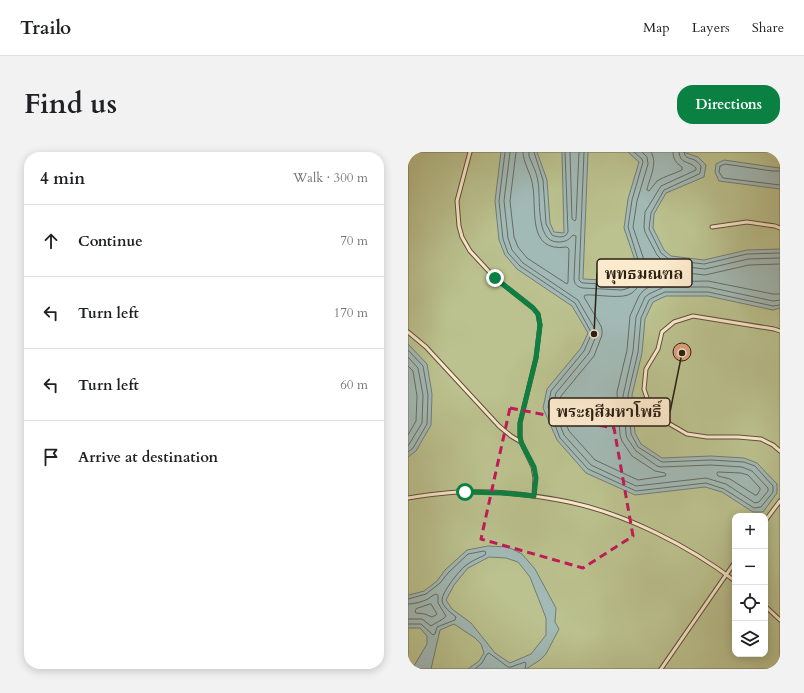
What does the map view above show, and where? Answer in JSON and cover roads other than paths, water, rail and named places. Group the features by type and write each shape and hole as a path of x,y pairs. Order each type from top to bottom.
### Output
{"lane":[{"path":"470,152 457,201 459,226 462,237 470,251 495,278 533,308 538,314 540,325 536,358 520,423 521,442 534,467 536,478 534,496"},
{"path":"712,227 747,222 780,228"},
{"path":"780,332 774,329 693,316 674,322 662,332 658,349 646,369 644,389 649,404 668,423 687,434 707,437 752,438 773,445 780,451"},
{"path":"408,332 426,347 499,426 521,442"},
{"path":"408,498 429,494 465,492 534,496 569,502 606,512 641,526 679,544 732,579"},
{"path":"768,517 780,501"},
{"path":"661,669 732,566"},
{"path":"768,609 780,620"}],"water":[{"path":"501,152 537,152 547,180 550,223 554,232 564,233 562,152 588,152 583,279 623,281 637,266 624,228 628,199 639,162 628,152 683,152 698,157 706,165 704,177 666,193 654,214 653,228 664,250 671,256 704,260 747,250 780,249 780,308 773,310 708,296 666,296 653,302 645,319 642,353 632,395 635,433 641,444 662,458 711,456 744,458 757,463 777,484 777,493 763,512 753,512 722,492 705,487 635,495 586,473 557,440 543,408 547,389 581,348 588,333 572,306 517,269 505,255 499,240 495,201"},
{"path":"724,160 780,168 780,189 719,181 715,172 716,164"},
{"path":"408,344 427,364 432,394 431,425 416,451 408,457"},
{"path":"488,546 508,547 522,554 535,569 556,608 555,622 559,629 546,654 526,669 468,669 479,661 484,653 481,644 475,638 454,624 440,630 431,669 415,669 414,666 427,644 427,636 420,628 408,628 408,595 424,591 437,581 445,570 467,550","holes":["489,557 506,558 518,562 530,577 546,618 546,635 531,654 510,663 495,653 471,623 452,609 446,600 454,585 468,568"]}],"place":[{"name":"พุทธมณฑล","path":"594,334"},
{"name":"พระฤสีมหาโพธิ์","path":"682,353"}]}
